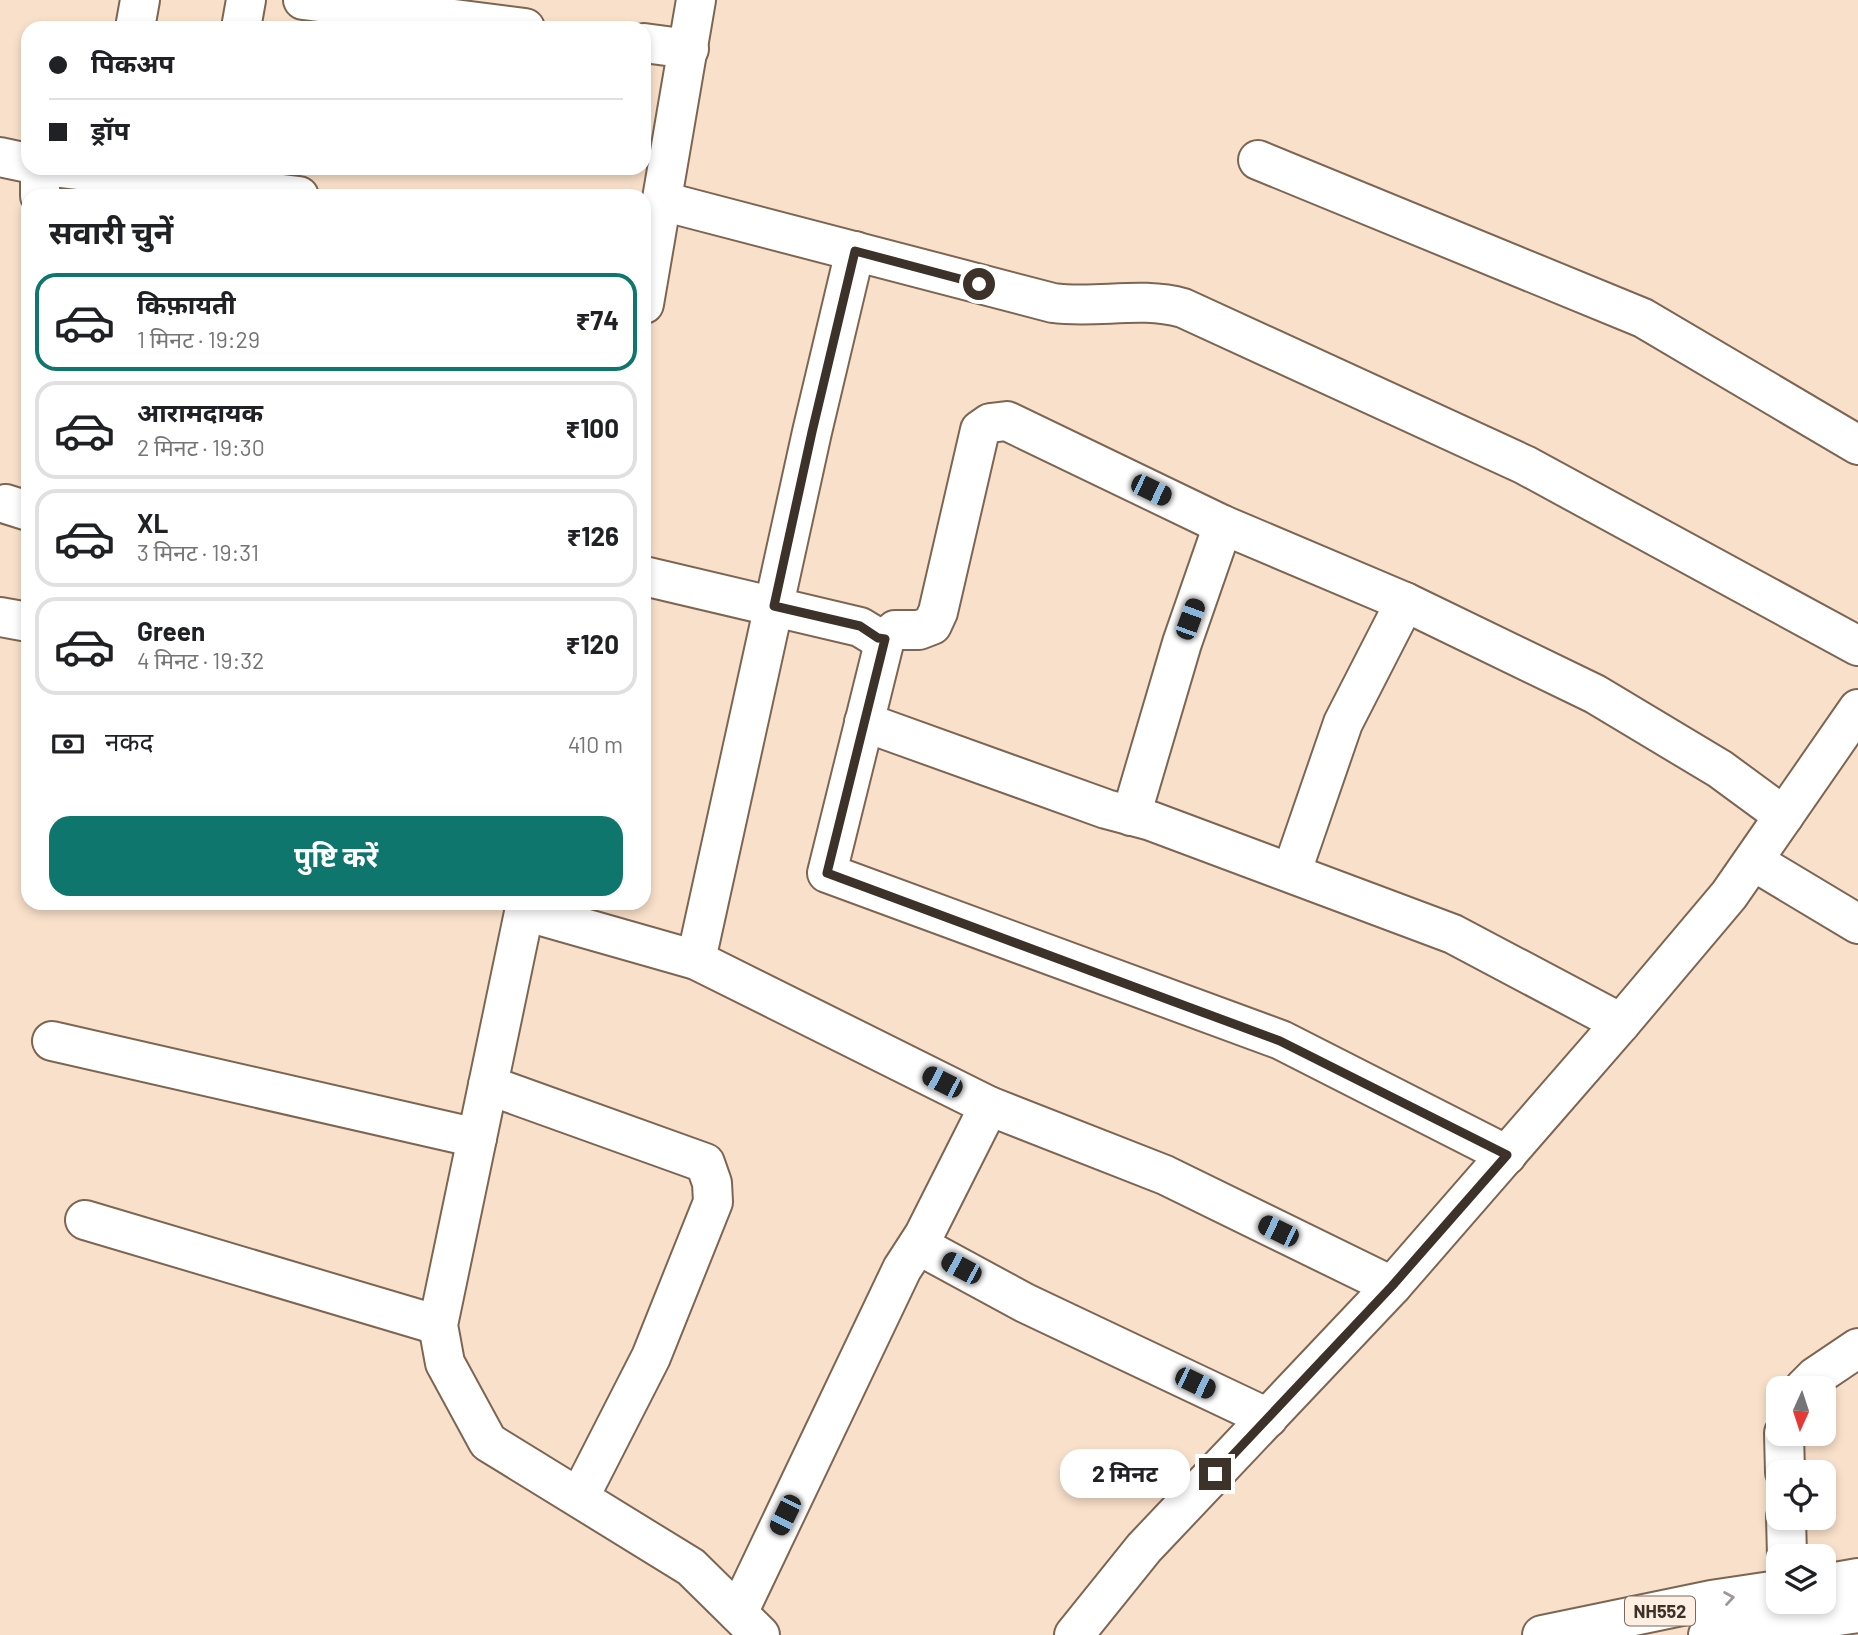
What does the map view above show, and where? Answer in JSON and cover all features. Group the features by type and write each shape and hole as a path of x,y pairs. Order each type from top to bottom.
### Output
{"main road":[{"path":"136,21 140,0"},
{"path":"242,21 246,0"},
{"path":"303,0 470,21"},
{"path":"651,237 662,201 696,0"},
{"path":"651,44 689,49"},
{"path":"0,158 21,162"},
{"path":"1258,160 1643,318 1858,445"},
{"path":"194,175 216,176 270,189"},
{"path":"662,201 1053,303 1083,307 1137,301 1161,302 1183,309 1525,465 1858,646"},
{"path":"696,960 812,432 855,251"},
{"path":"1507,1155 1280,1041 827,873 885,639 895,630 919,630 932,625 938,612 980,430 990,423 1007,421 1223,525 1405,602 1595,694 1720,769 1784,816"},
{"path":"1132,816 1181,643 1223,525"},
{"path":"651,578 860,626 878,638 885,639"},
{"path":"1292,871 1343,723 1405,602"},
{"path":"0,617 21,621"},
{"path":"1074,1635 1144,1548 1392,1286 1621,1023 1729,895 1858,709"},
{"path":"864,722 1105,809 1292,871 1453,934 1621,1023"},
{"path":"1753,861 1858,924"},
{"path":"524,910 438,1325 445,1363 488,1442 580,1496 691,1567 749,1624 902,1269 918,1245 989,1106"},
{"path":"535,910 696,960 989,1106 1165,1175 1392,1286"},
{"path":"52,1041 477,1138"},
{"path":"488,1085 705,1163 712,1183 713,1202 651,1357 580,1496"},
{"path":"85,1220 438,1325"},
{"path":"918,1245 1025,1303 1268,1418"},
{"path":"1816,1376 1858,1348"},
{"name":"NH552","path":"1708,1635 1837,1612 1858,1578"},
{"name":"NH552","path":"1542,1635 1766,1592"}],"route":[{"path":"979,284 855,251 774,606 860,626 878,638 885,639 827,873 1280,1041 1507,1155 1392,1286 1215,1474"}]}
